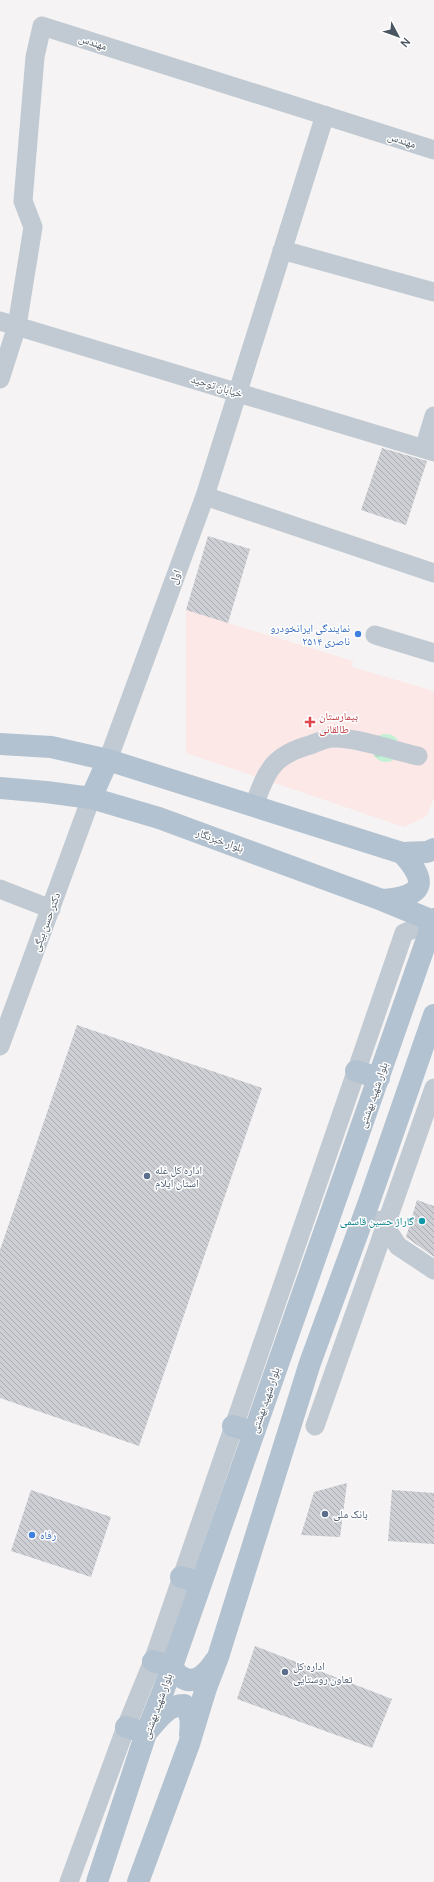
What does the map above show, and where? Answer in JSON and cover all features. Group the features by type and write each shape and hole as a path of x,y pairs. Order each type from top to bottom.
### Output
{"main road":[{"path":"0,744 51,747 108,760 402,853 427,852 434,849"},
{"path":"91,798 108,760"},
{"name":"بلوار خبرنگار","path":"0,788 91,798 159,818 434,920"},
{"path":"382,900 412,895 418,887 420,876 415,866 402,853"},
{"name":"بلوار شهید بهشتی","path":"97,1882 136,1730 162,1664 243,1429 379,1078 434,920"},
{"path":"138,1882 189,1744 206,1688 218,1657 310,1363 369,1202 434,1015"},
{"path":"356,1070 379,1078"},
{"path":"162,1664 185,1680 191,1681 208,1672 218,1657"},
{"path":"136,1730 175,1705 184,1705 189,1712 191,1720 189,1744"}],"street":[{"name":"مهندس","path":"9,324 33,227 23,201 35,57 42,26 434,150"},
{"name":"اول","path":"108,760 205,496 325,115"},
{"path":"282,250 434,292"},
{"path":"0,379 9,324"},
{"name":"خیابان توحید","path":"9,324 429,450"},
{"path":"429,450 434,416"},
{"path":"205,496 434,573"},
{"path":"375,635 434,653"},
{"path":"254,806 261,785 273,765 282,755 293,750 333,738 348,739 418,756"},
{"name":"دکتر حسن بیگی","path":"0,1046 4,1020 50,909 91,798"},
{"path":"0,889 50,909"},
{"path":"243,1429 356,1070 404,933 434,920"},
{"path":"314,1426 434,1088"},
{"path":"369,1202 398,1246 434,1270"},
{"path":"341,1280 398,1246"},
{"path":"69,1882 136,1730"}],"shaded area":[{"name":"بیمارستان طالقانی","path":"186,610 353,661 352,667 434,691 434,798 427,816 404,827 186,753"}],"green space":[{"path":"386,734 396,738 400,748 396,758 386,762 376,758 372,748 376,738"}],"building":[{"path":"382,448 427,461 406,525 361,510"},
{"path":"208,536 250,549 228,623 186,610"},
{"path":"77,1025 262,1088 139,1446 0,1398 0,1250"},
{"name":"گاراژ حسین قاسمی","path":"417,1200 434,1206 434,1257 406,1237"},
{"name":"بانک ملی","path":"347,1483 340,1537 301,1535 314,1492"},
{"path":"31,1490 111,1517 91,1577 11,1551"},
{"path":"392,1490 434,1493 434,1544 388,1541"},
{"name":"اداره کل تعاون روستایی","path":"255,1646 392,1699 372,1748 237,1699"}],"place":[{"name":"نمایندگی ایرانخودرو ناصری ۲۵۱۴","path":"358,634"},
{"name":"بیمارستان طالقانی","path":"310,722"},
{"name":"اداره کل غله استان ایلام","path":"147,1176"},
{"name":"گاراژ حسین قاسمی","path":"422,1221"},
{"name":"بانک ملی","path":"325,1514"},
{"name":"رفاه","path":"32,1535"},
{"name":"اداره کل تعاون روستایی","path":"285,1672"}]}
